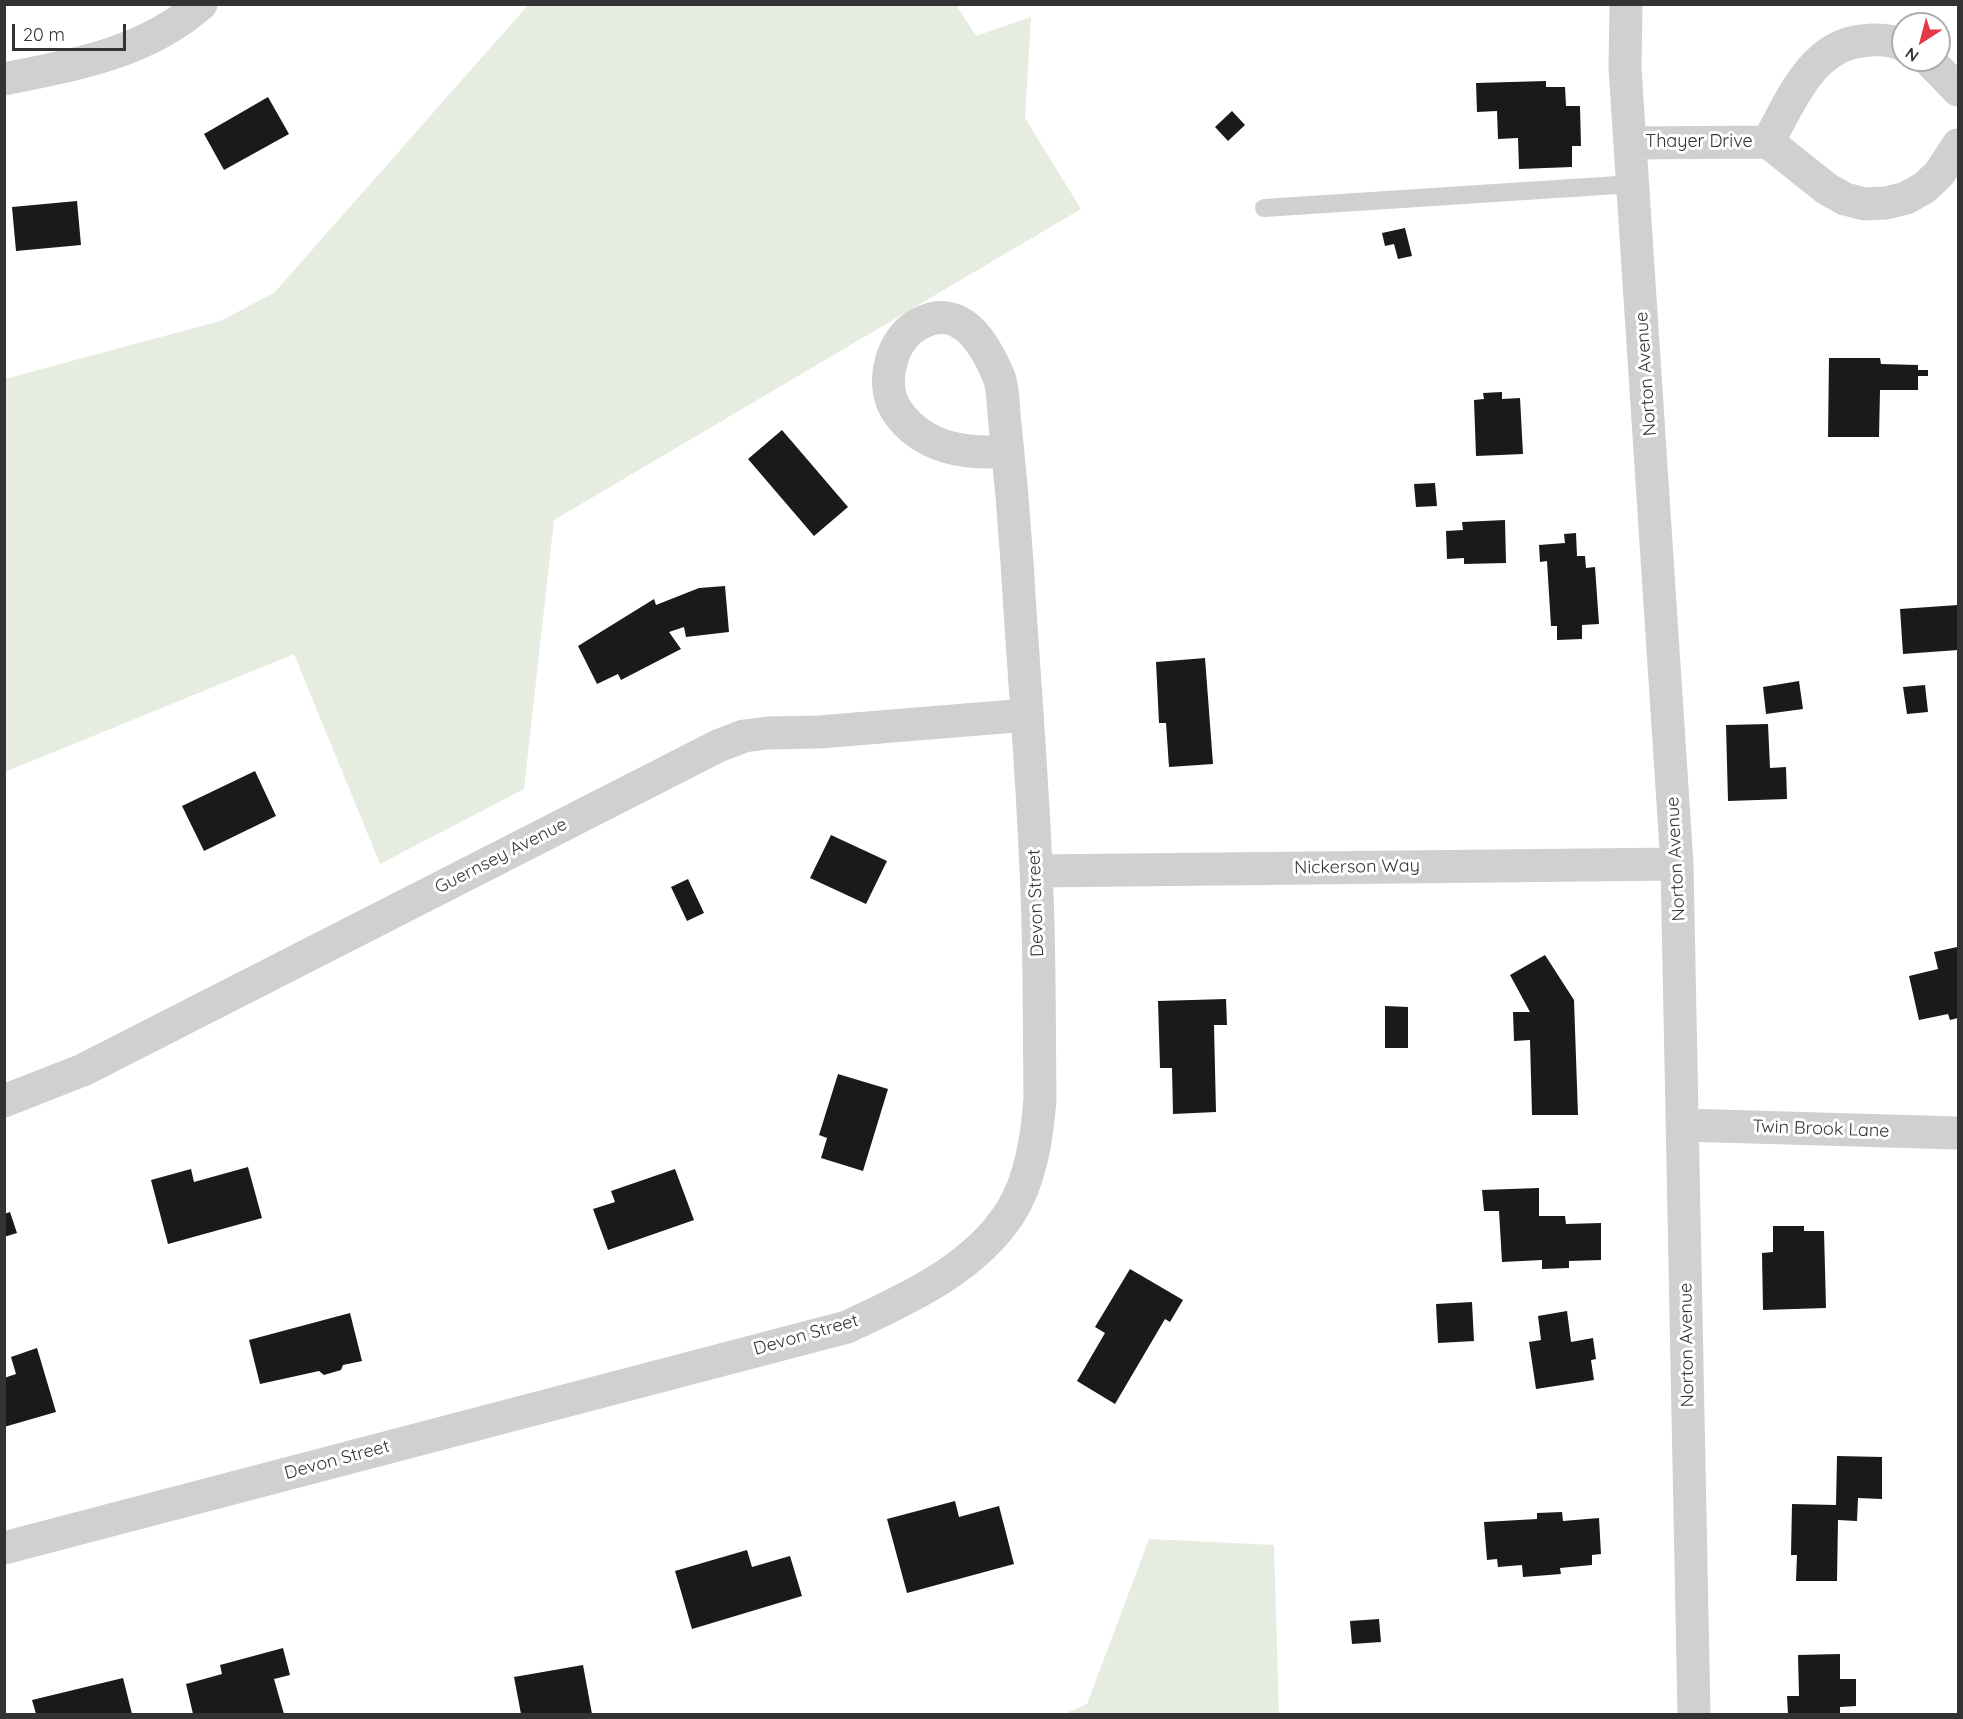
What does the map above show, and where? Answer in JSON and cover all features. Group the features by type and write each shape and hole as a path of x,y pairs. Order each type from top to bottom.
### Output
{"street":[{"path":"4,79 113,54 167,29 201,4"},
{"name":"Norton Avenue","path":"1626,4 1624,68 1677,864 1695,1714"},
{"name":"Thayer Drive","path":"1768,142 1804,78 1817,62 1834,50 1853,42 1873,39 1891,41"},
{"path":"1941,72 1959,90"},
{"name":"Thayer Drive","path":"1630,143 1768,142 1827,189 1845,199 1865,204 1886,203 1905,198 1924,188 1939,174 1959,145"},
{"name":"Devon Street","path":"4,1548 847,1326 939,1280 990,1238 1010,1213 1023,1186 1032,1157 1040,1099 1036,871 1008,452"},
{"name":"Guernsey Avenue","path":"4,1101 83,1070 718,746 744,736 1027,715"},
{"name":"Nickerson Way","path":"1036,871 1677,864"},
{"name":"Twin Brook Lane","path":"1683,1125 1959,1133"}],"lane":[{"path":"1264,208 1633,184"}],"shaded area":[{"path":"529,4 956,5 976,36 1031,17 1025,118 1081,209 554,520 524,789 380,864 294,654 5,772 5,379 220,321 274,293"},
{"path":"1149,1539 1274,1545 1279,1714 1064,1714 1087,1704"}],"building":[{"path":"1546,81 1546,87 1565,87 1566,106 1580,106 1581,146 1572,146 1572,167 1519,169 1518,138 1498,139 1497,111 1477,112 1476,83"},
{"path":"268,97 289,134 224,170 204,134"},
{"path":"1232,111 1245,125 1228,141 1215,127"},
{"path":"77,201 81,245 16,251 12,207"},
{"path":"1405,228 1412,256 1398,259 1394,244 1385,246 1382,233"},
{"path":"1829,358 1880,358 1881,364 1918,365 1918,370 1928,370 1928,376 1918,376 1918,390 1880,390 1879,437 1828,437"},
{"path":"1502,392 1502,399 1520,398 1523,454 1476,456 1474,400 1484,399 1483,393"},
{"path":"782,430 848,507 814,536 748,459"},
{"path":"1435,483 1437,506 1416,507 1414,484"},
{"path":"1505,520 1506,563 1464,564 1464,558 1447,559 1446,531 1463,530 1462,522"},
{"path":"1576,533 1577,556 1585,556 1586,568 1595,567 1599,624 1582,625 1582,639 1557,640 1557,626 1551,626 1547,561 1540,562 1539,545 1565,543 1564,534"},
{"path":"725,586 729,632 686,637 684,627 669,632 681,649 621,680 618,674 597,684 578,646 654,599 656,605 699,588"},
{"path":"1958,605 1958,650 1903,654 1900,609"},
{"path":"1205,658 1213,764 1169,767 1166,723 1159,723 1156,662"},
{"path":"1799,681 1803,709 1766,714 1763,687"},
{"path":"1925,685 1928,712 1907,714 1903,687"},
{"path":"1768,724 1770,768 1786,767 1787,799 1728,801 1726,725"},
{"path":"255,771 276,816 204,851 182,806"},
{"path":"831,835 887,861 866,904 810,878"},
{"path":"688,879 704,913 687,921 671,887"},
{"path":"1957,947 1958,1018 1950,1020 1948,1014 1919,1020 1909,976 1938,969 1934,952"},
{"path":"1545,955 1574,1000 1578,1115 1532,1115 1530,1040 1514,1041 1513,1012 1530,1012 1510,975"},
{"path":"1226,999 1227,1025 1214,1025 1216,1112 1173,1114 1172,1068 1160,1068 1158,1001"},
{"path":"1385,1006 1408,1007 1408,1048 1385,1048"},
{"path":"838,1074 888,1089 863,1171 821,1158 827,1138 819,1135"},
{"path":"248,1167 262,1218 168,1244 151,1180 191,1169 194,1182"},
{"path":"675,1169 694,1220 608,1250 593,1209 615,1202 611,1191"},
{"path":"1539,1188 1539,1216 1565,1216 1566,1224 1601,1223 1601,1260 1569,1261 1569,1268 1542,1269 1542,1260 1502,1262 1499,1211 1484,1211 1482,1190"},
{"path":"10,1212 17,1233 4,1237 4,1214"},
{"path":"1773,1226 1804,1226 1804,1231 1824,1231 1826,1308 1763,1310 1762,1253 1773,1252"},
{"path":"1130,1269 1183,1300 1170,1322 1165,1319 1115,1404 1077,1381 1105,1333 1095,1327"},
{"path":"1472,1302 1474,1341 1438,1343 1436,1304"},
{"path":"1567,1311 1571,1342 1593,1338 1596,1359 1591,1360 1594,1380 1536,1389 1529,1342 1541,1340 1538,1316"},
{"path":"350,1313 362,1361 343,1365 341,1370 324,1375 319,1371 260,1384 249,1340"},
{"path":"37,1348 56,1412 4,1427 4,1378 16,1374 11,1357"},
{"path":"1837,1456 1882,1457 1882,1499 1858,1498 1857,1521 1838,1520 1837,1581 1796,1581 1797,1555 1791,1555 1792,1504 1836,1505"},
{"path":"955,1501 959,1517 999,1506 1014,1564 907,1593 887,1519"},
{"path":"1562,1512 1563,1521 1599,1518 1601,1554 1592,1555 1592,1565 1560,1568 1561,1574 1523,1577 1522,1565 1498,1567 1497,1559 1487,1560 1484,1522 1537,1519 1537,1513"},
{"path":"747,1550 752,1567 790,1556 802,1596 692,1629 675,1571"},
{"path":"1379,1619 1381,1642 1352,1644 1350,1621"},
{"path":"283,1648 290,1675 274,1679 284,1714 193,1714 186,1684 222,1674 220,1665"},
{"path":"1840,1654 1840,1679 1856,1679 1856,1706 1840,1707 1840,1714 1788,1714 1787,1696 1799,1696 1798,1655"},
{"path":"583,1665 592,1714 521,1714 514,1677"},
{"path":"123,1678 132,1714 36,1714 32,1700"}]}
